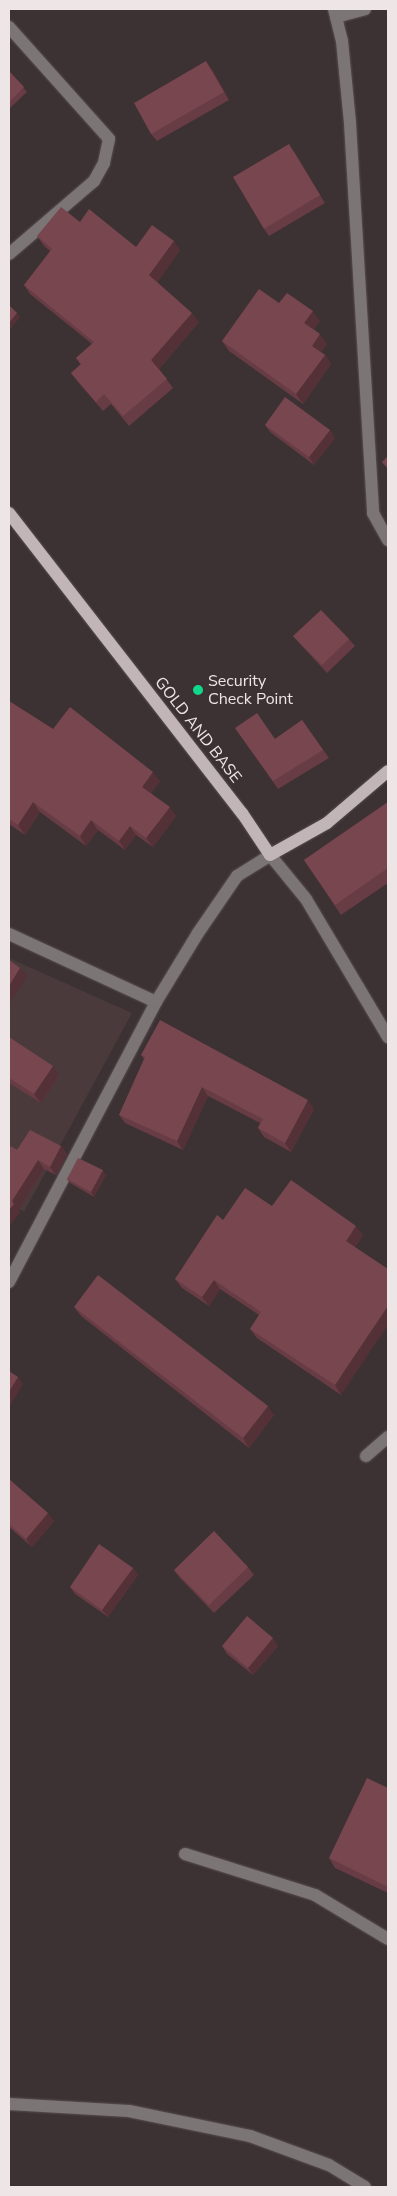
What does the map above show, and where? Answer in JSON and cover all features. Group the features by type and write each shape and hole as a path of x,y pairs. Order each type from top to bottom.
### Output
{"main road":[{"name":"GOLD AND BASE","path":"9,513 242,813 270,855"},
{"path":"270,855 327,823 388,771"}],"street":[{"path":"365,9 335,13 342,41 350,123 373,514 388,540"},
{"path":"9,27 109,140 104,164 94,181 9,254"},
{"path":"9,1282 156,1002 198,933 237,876 270,855 306,899 388,1038"},
{"path":"9,934 156,1002"},
{"path":"366,1456 388,1437"},
{"path":"185,1854 315,1895 388,1939"},
{"path":"9,2104 129,2112 250,2136 329,2165 365,2187"}],"shaded area":[{"path":"9,958 132,1013 24,1212 9,1202"}],"building":[{"path":"206,61 224,92 151,134 134,103"},
{"path":"9,71 24,87 9,102"},
{"path":"289,144 320,195 264,229 233,177"},
{"path":"61,207 80,222 89,209 136,247 152,225 174,241 149,275 192,313 151,360 167,379 123,416 104,394 96,402 71,373 81,364 76,358 94,342 24,285 52,249 37,236"},
{"path":"259,289 279,303 287,293 313,311 304,323 320,334 312,346 325,355 296,394 222,341"},
{"path":"9,305 17,313 9,323"},
{"path":"285,397 330,430 309,457 265,425"},
{"path":"388,456 388,469 382,462"},
{"path":"321,610 349,639 322,665 293,636"},
{"path":"9,701 53,729 70,707 153,772 142,787 170,807 146,838 130,826 119,841 91,820 80,836 33,802 18,825 9,819"},
{"path":"257,713 275,739 302,720 323,750 273,781 235,728"},
{"path":"388,802 388,868 335,905 304,860"},
{"path":"9,960 20,968 9,986"},
{"path":"160,1020 308,1100 285,1143 258,1128 263,1119 202,1087 177,1141 119,1115 145,1057 141,1055"},
{"path":"9,1037 53,1066 34,1094 9,1078"},
{"path":"30,1130 61,1146 50,1167 38,1160 12,1201 14,1204 9,1210 9,1150 11,1146 17,1150"},
{"path":"78,1158 103,1170 91,1192 67,1179"},
{"path":"291,1180 356,1226 346,1241 388,1269 388,1306 335,1385 250,1329 261,1312 214,1280 202,1297 175,1279 217,1215 223,1220 245,1188 272,1206"},
{"path":"98,1275 268,1406 243,1438 74,1307"},
{"path":"9,1371 18,1377 9,1392"},
{"path":"9,1479 48,1513 26,1539 9,1524"},
{"path":"214,1531 248,1567 209,1605 174,1570"},
{"path":"99,1544 133,1568 102,1610 70,1587"},
{"path":"247,1616 273,1638 248,1668 222,1646"},
{"path":"367,1778 388,1788 388,1887 329,1858"}],"place":[{"name":"Security Check Point","path":"198,690"}]}
